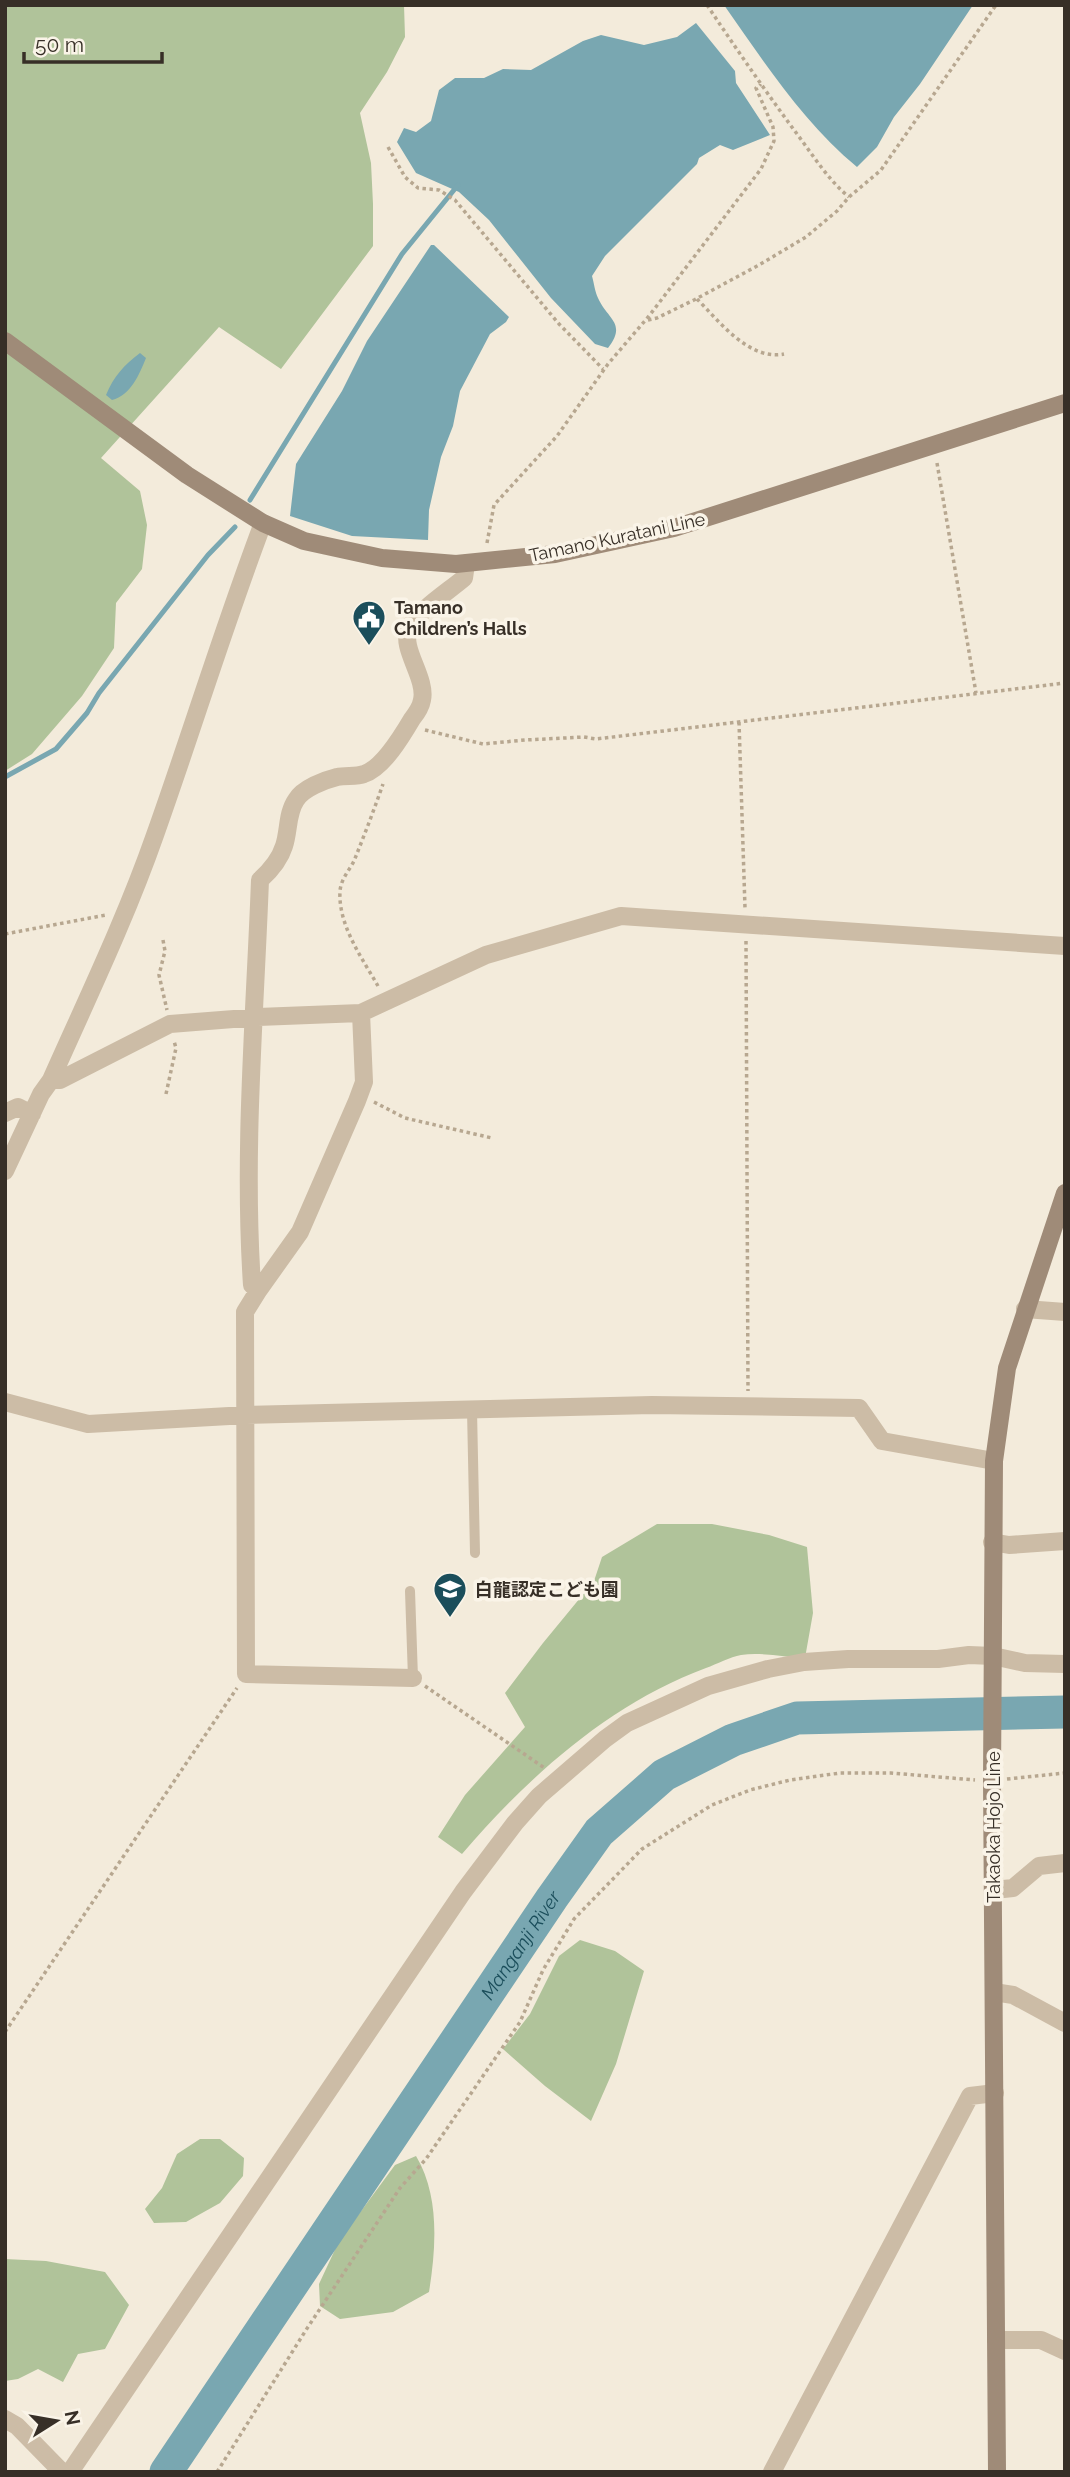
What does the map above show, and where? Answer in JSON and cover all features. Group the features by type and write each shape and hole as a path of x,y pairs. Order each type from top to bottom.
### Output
{"main road":[{"name":"Tamano Kuratani Line","path":"5,341 187,475 263,523 304,541 382,558 466,564 555,554 674,528 1065,403"},
{"name":"Takaoka Hojo Line","path":"996,2472 992,1781 994,1461 1007,1368 1065,1193"}],"street":[{"path":"5,1171 51,1080 124,915 155,836 230,611 263,523"},
{"path":"258,1291 252,1285 249,1216 253,1017 260,880 270,871 284,847 296,798 337,777 364,774 390,753 422,701 421,681 407,642 409,629 464,578 466,564"},
{"path":"51,1080 60,1080 170,1024 253,1017 361,1013 486,955 621,916 1065,946"},
{"path":"361,1013 364,1082 360,1095 300,1232 245,1312 246,1674 413,1678"},
{"path":"5,1113 18,1107 32,1114"},
{"path":"1025,1308 1065,1311"},
{"path":"5,1402 88,1424 247,1415 652,1405 859,1408 882,1441 994,1461"},
{"path":"992,1542 1009,1545 1065,1541"},
{"path":"70,2472 463,1892 539,1796 605,1739 627,1723 708,1686 804,1662 938,1659 969,1655 993,1662 1065,1664"},
{"path":"994,1891 1013,1888 1039,1866 1065,1863"},
{"path":"994,1992 1013,1995 1065,2023"},
{"path":"772,2472 970,2096 995,2093"},
{"path":"996,2340 1041,2340 1065,2351"},
{"path":"5,2418 17,2426 62,2472"}],"lane":[{"path":"472,1410 475,1553"},
{"path":"410,1591 413,1678"}],"path":[{"path":"707,5 761,85 826,172 849,197"},
{"path":"646,320 657,318 696,299 806,237 837,211 881,170 996,5"},
{"path":"485,562 494,505 557,436 604,370 646,320 761,169 774,141 773,127 757,89 761,85"},
{"path":"388,147 405,177 418,188 439,191 455,200 559,324 604,370"},
{"path":"696,299 729,332 751,347 773,356 784,354"},
{"path":"934,443 976,694"},
{"path":"409,723 428,731 483,744 584,737 596,739 1065,683"},
{"path":"738,722 746,925 748,1407"},
{"path":"386,1002 345,925 340,893 341,882 351,868 382,787 392,757 390,753"},
{"path":"5,934 116,913 124,915"},
{"path":"360,1095 405,1118 492,1138"},
{"path":"5,2032 246,1674"},
{"path":"413,1678 559,1778"},
{"path":"217,2472 306,2330 400,2188 426,2158 520,2022 544,1970 574,1919 642,1849 712,1805 750,1790 790,1780 840,1773 891,1773 992,1781 1065,1773"}],"green space":[{"path":"5,5 404,5 405,37 387,72 360,113 371,163 373,246 281,369 219,327 101,458 140,491 147,525 142,569 116,603 114,648 82,696 32,754 5,771"},
{"path":"657,1524 712,1524 769,1535 807,1547 813,1613 805,1658 757,1654 737,1656 670,1683 636,1701 572,1746 543,1771 487,1825 462,1854 438,1837 465,1795 525,1727 505,1693 594,1581 602,1557"},
{"path":"580,1940 615,1951 644,1971 616,2064 591,2121 503,2049 530,2014 559,1956"},
{"path":"200,2139 220,2139 244,2158 243,2176 220,2203 186,2222 154,2223 145,2209 162,2188 177,2154"},
{"path":"416,2156 424,2172 433,2205 434,2240 429,2292 393,2312 340,2319 320,2306 319,2284 339,2241 395,2165"},
{"path":"5,2259 46,2261 105,2272 129,2305 105,2349 78,2354 63,2382 38,2369 18,2379 5,2381"}],"water":[{"path":"724,5 973,5 920,84 894,117 877,147 857,167 802,111"},
{"path":"696,23 735,71 736,83 770,135 733,150 720,145 699,158 697,164 605,256 592,276 598,298 616,327 616,333 608,348 595,344 551,298 489,220 459,192 416,173 397,142 404,128 416,132 431,121 439,90 455,78 484,78 503,69 531,70 583,41 601,35 644,45 677,37"},
{"path":"431,245 509,317 490,334 460,391 429,510 428,540 352,536 290,516 296,464 342,391 367,341"},
{"path":"140,353 146,358 137,377 124,394 112,400 106,395 112,382"}],"waterway":[{"path":"250,500 402,254 458,185"},
{"path":"5,777 56,749 87,713 99,693 208,555 235,527"},
{"name":"Manganji River","path":"166,2472 599,1832 664,1775 733,1740 797,1718 1065,1712"}],"place":[{"name":"Tamano Children’s Halls","path":"369,647"},
{"name":"白龍認定こども園","path":"450,1619"}]}
